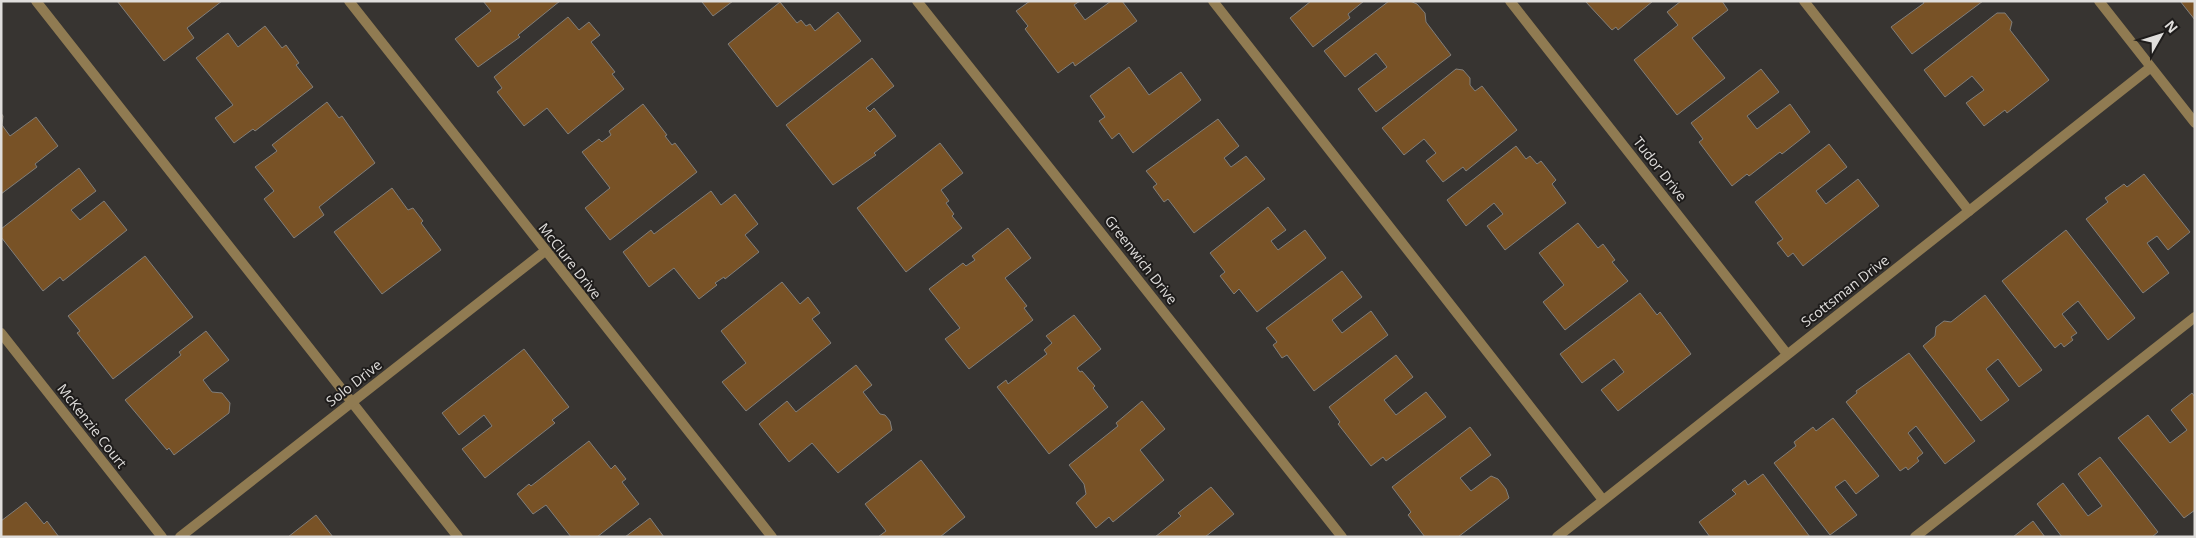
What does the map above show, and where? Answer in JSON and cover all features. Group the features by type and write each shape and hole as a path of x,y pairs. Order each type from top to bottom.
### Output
{"street":[{"path":"36,1 458,537"},
{"name":"McClure Drive","path":"349,1 772,537"},
{"name":"Greenwich Drive","path":"917,1 1342,537"},
{"path":"1213,1 1603,500"},
{"name":"Tudor Drive","path":"1510,1 1787,354"},
{"path":"1804,1 1969,211"},
{"path":"2099,1 2195,123"},
{"name":"Scottsman Drive","path":"1556,537 2151,67"},
{"name":"Solo Drive","path":"180,537 545,251"},
{"path":"1915,537 2195,317"},
{"name":"McKenzie Court","path":"1,333 162,537"}],"building":[{"path":"117,1 222,1 187,28 194,38 164,61"},
{"path":"483,1 560,1 518,35 520,37 478,67 455,39 491,11"},
{"path":"733,1 713,16 702,2"},
{"path":"1030,1 1080,1 1074,5 1085,20 1111,1 1122,1 1137,21 1075,66 1073,62 1058,73 1025,29 1028,26 1016,11"},
{"path":"1311,1 1364,1 1348,14 1350,18 1313,47 1290,18"},
{"path":"1389,1 1410,1 1417,4 1425,13 1426,22 1451,55 1376,112 1358,89 1387,67 1376,53 1345,77 1324,51"},
{"path":"1585,1 1653,1 1618,30 1616,27 1612,30"},
{"path":"1681,1 1722,1 1728,10 1692,38 1725,78 1677,115 1634,60 1678,25 1667,12"},
{"path":"1923,1 1983,1 1912,54 1891,27 1924,3"},
{"path":"2180,1 2195,1 2195,20"},
{"path":"780,2 797,23 801,20 806,26 810,24 815,31 838,12 861,41 777,107 728,44"},
{"path":"1997,13 2005,13 2012,22 2010,30 2049,80 2007,113 2005,110 1984,126 1966,103 1984,90 1972,76 1945,97 1924,70"},
{"path":"568,17 579,30 589,22 600,35 591,42 615,72 612,74 624,89 568,134 547,108 524,126 497,92 502,88 494,77"},
{"path":"265,26 282,48 286,45 299,63 296,65 313,87 255,131 253,129 234,143 215,118 233,105 196,58 228,33 238,47"},
{"path":"872,58 894,86 866,108 870,112 874,108 896,136 874,153 876,155 833,185 786,125"},
{"path":"1129,67 1149,95 1181,72 1201,100 1133,153 1119,133 1112,139 1099,121 1105,117 1090,96"},
{"path":"1456,69 1463,70 1470,78 1470,85 1475,91 1482,86 1517,130 1466,171 1463,167 1443,182 1426,161 1436,153 1424,139 1404,155 1382,128"},
{"path":"1761,69 1779,92 1747,116 1757,129 1790,104 1810,132 1782,154 1780,152 1749,176 1747,174 1732,186 1699,142 1703,139 1691,123"},
{"path":"327,102 339,118 342,116 375,163 319,207 324,215 294,238 264,199 274,191 255,167 277,151 272,145"},
{"path":"643,104 667,135 665,136 672,145 675,143 697,172 610,240 585,208 610,188 582,152 599,139 602,142 611,135 609,131"},
{"path":"1,113 3,116 2,125 10,136 36,117 58,146 35,164 37,167 1,194"},
{"path":"1218,119 1239,146 1224,158 1231,167 1246,156 1265,179 1194,233 1168,199 1164,202 1153,187 1157,184 1146,171"},
{"path":"940,143 963,173 941,190 949,201 946,203 954,214 952,216 962,228 906,272 857,208"},
{"path":"1829,144 1847,167 1816,191 1826,204 1858,179 1879,206 1803,266 1793,253 1788,257 1777,243 1783,239 1755,202"},
{"path":"1516,146 1526,159 1530,156 1537,164 1541,161 1556,180 1552,184 1566,203 1505,250 1487,226 1503,214 1494,203 1466,226 1447,200"},
{"path":"79,168 96,191 71,210 80,220 104,201 127,230 63,281 60,277 43,291 1,237 1,229"},
{"path":"2144,174 2190,232 2168,250 2157,236 2147,243 2169,273 2143,293 2086,219 2108,202 2105,198 2124,184 2127,187"},
{"path":"392,188 408,210 413,208 423,221 421,223 441,250 382,294 334,232"},
{"path":"711,191 721,205 735,194 758,224 745,235 759,252 725,279 724,277 715,283 717,285 699,299 674,268 649,287 623,252 651,230 654,234"},
{"path":"1268,207 1286,230 1271,241 1278,250 1305,230 1326,258 1257,312 1239,289 1234,294 1220,276 1225,272 1210,253"},
{"path":"1578,223 1598,248 1603,244 1615,260 1612,262 1628,281 1565,330 1543,302 1564,285 1539,253"},
{"path":"1008,228 1031,258 1005,278 1027,306 1024,308 1033,320 969,369 945,339 960,328 929,289 963,263 966,266 975,260 972,256"},
{"path":"2066,230 2135,318 2108,340 2078,301 2062,314 2077,333 2071,337 2073,340 2064,347 2061,343 2055,348 2002,281"},
{"path":"145,256 193,317 113,379 77,333 80,331 68,316"},
{"path":"1342,271 1362,297 1332,320 1342,333 1371,311 1388,335 1314,391 1287,355 1282,358 1273,345 1277,342 1266,328"},
{"path":"782,282 800,304 808,297 820,313 812,319 831,343 746,411 722,382 746,363 721,331"},
{"path":"1640,293 1657,315 1660,312 1691,354 1618,411 1601,390 1624,372 1614,359 1582,383 1560,354"},
{"path":"1985,295 2042,370 2019,387 1998,359 1986,369 2009,400 1981,421 1923,346 1935,336 1936,327 1944,321 1951,322"},
{"path":"1074,315 1101,349 1077,368 1095,386 1093,388 1108,407 1049,454 997,387 1006,380 1008,384 1047,354 1044,350 1052,343 1046,336"},
{"path":"206,331 229,360 203,380 212,392 222,393 230,403 229,413 174,455 169,448 167,450 125,400 181,355 179,352"},
{"path":"524,349 569,407 552,420 555,423 485,478 462,449 492,426 484,415 459,435 442,413"},
{"path":"1909,353 1975,441 1945,464 1916,426 1908,433 1923,453 1917,458 1919,461 1908,470 1906,467 1900,471 1846,402 1857,393 1856,391"},
{"path":"1396,355 1413,377 1384,400 1396,415 1426,392 1446,417 1386,461 1383,457 1371,466 1338,424 1340,422 1329,407"},
{"path":"856,365 872,385 863,392 880,414 885,415 890,421 892,430 838,473 812,443 789,462 759,424 787,401 796,412"},
{"path":"2192,393 2195,397 2195,510 2184,518 2118,438 2148,415 2170,443 2187,430 2171,410"},
{"path":"1142,401 1165,429 1140,450 1164,480 1113,522 1109,517 1096,528 1076,503 1086,494 1084,484 1069,465 1118,426 1116,423"},
{"path":"1833,418 1879,476 1856,494 1845,480 1835,487 1857,515 1830,535 1774,463 1796,446 1794,442 1813,427 1816,431"},
{"path":"1470,427 1491,455 1460,478 1471,491 1491,476 1498,479 1506,489 1509,498 1458,537 1425,537 1408,515 1411,512 1392,487"},
{"path":"589,441 611,469 615,465 626,479 622,482 639,504 597,537 571,537 546,505 533,514 517,494 529,484 531,486"},
{"path":"2100,457 2158,532 2152,537 2062,537 2037,504 2063,483 2088,516 2102,506 2078,474"},
{"path":"921,460 965,517 940,537 878,537 886,531 865,504"},
{"path":"1763,474 1810,537 1710,537 1699,522 1736,494 1732,490 1745,480 1748,485"},
{"path":"1211,487 1234,514 1205,537 1155,537 1181,516 1178,513"},
{"path":"26,502 44,524 47,521 59,537 1,537 1,521"},
{"path":"316,515 333,537 288,537"},
{"path":"650,518 664,537 625,537"},
{"path":"2033,521 2045,537 2013,537"}]}
